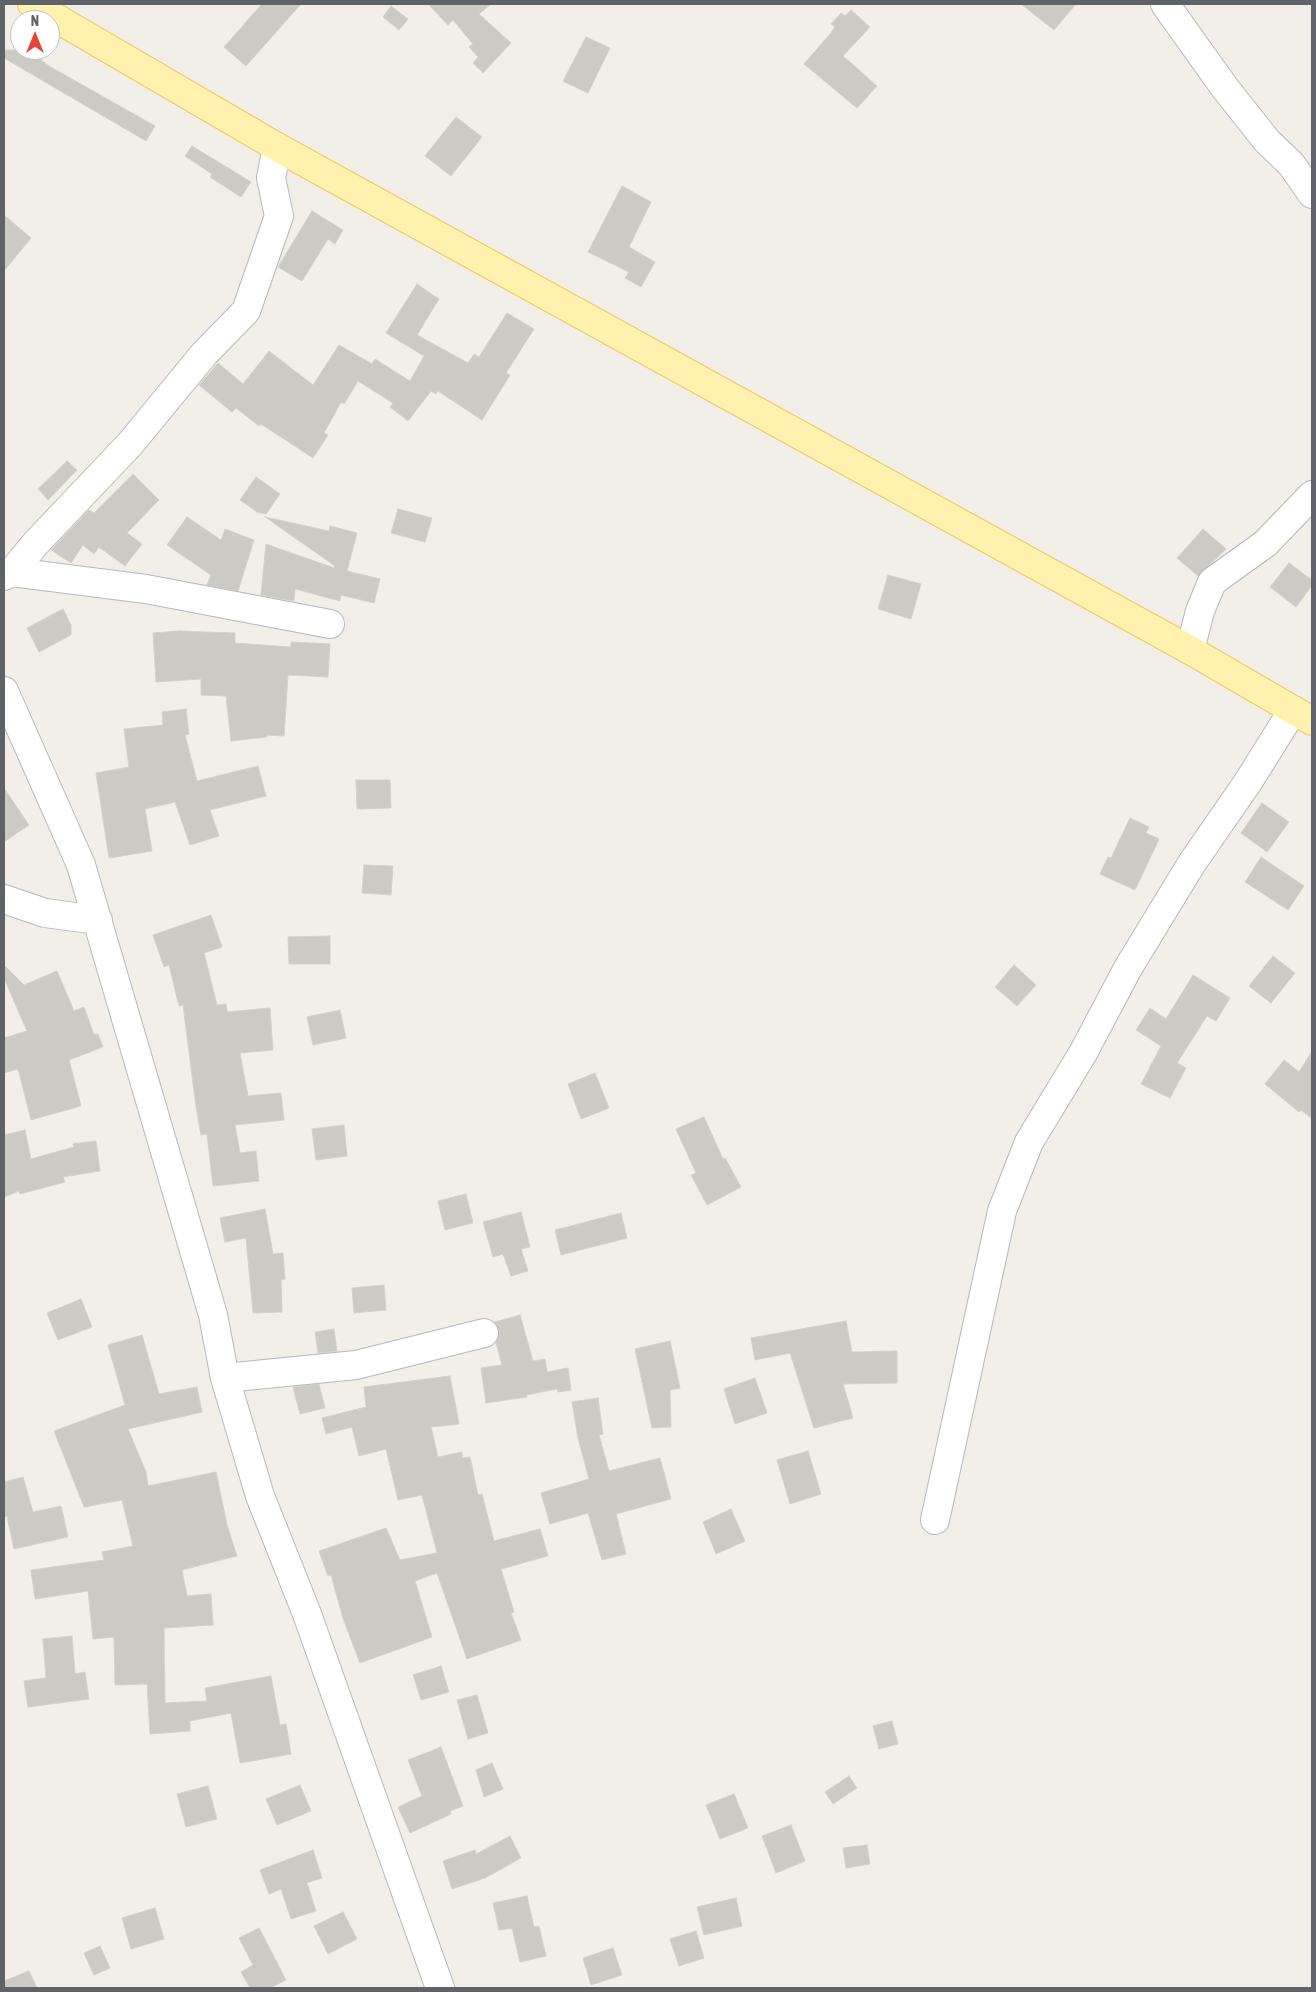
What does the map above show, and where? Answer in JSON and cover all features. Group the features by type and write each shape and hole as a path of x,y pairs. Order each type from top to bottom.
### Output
{"main road":[{"path":"32,4 277,147 1190,650 1303,715"}],"street":[{"path":"1165,4 1225,88 1267,141 1291,164 1312,194"},
{"path":"8,574 130,444 204,354 246,311 279,216 271,178 277,147"},
{"path":"1190,650 1200,611 1212,582 1266,543 1312,495"},
{"path":"8,574 146,588 330,624"},
{"path":"4,691 80,865 98,920 213,1315 225,1378 260,1496 307,1614 440,1988"},
{"path":"935,1520 1002,1211 1029,1142 1083,1053 1128,968 1192,863 1248,782 1303,715"},
{"path":"4,899 45,913 98,920"},
{"path":"225,1378 356,1365 484,1333"}],"building":[{"path":"262,4 301,4 246,66 224,47"},
{"path":"428,4 491,4 479,14 511,43 483,73 473,63 478,57 469,47 473,44 453,20 448,25"},
{"path":"1021,4 1076,4 1054,30"},
{"path":"391,6 408,19 399,30 383,17"},
{"path":"851,10 870,27 843,56 877,86 857,108 804,64 835,27 831,24 841,13 845,16"},
{"path":"586,37 610,48 588,93 563,81"},
{"path":"4,50 10,50 10,60 41,60 155,126 146,141 4,58"},
{"path":"456,117 482,137 451,176 425,156"},
{"path":"192,146 251,182 241,197 210,177 212,174 185,156"},
{"path":"622,186 651,202 629,247 655,262 641,287 625,278 629,272 588,252"},
{"path":"312,211 343,230 335,244 328,239 302,281 278,267"},
{"path":"4,215 31,238 4,271"},
{"path":"417,284 439,299 417,335 468,363 474,354 479,357 507,313 534,329 506,373 510,375 482,420 438,391 436,394 431,391 408,421 390,407 393,403 358,381 344,404 341,402 324,433 328,435 313,458 261,424 259,426 236,408 232,412 199,385 218,363 243,384 269,351 313,385 339,345 372,364 375,359 410,381 424,356 386,333"},
{"path":"67,461 77,470 48,500 38,489"},
{"path":"133,474 159,500 127,533 142,544 125,566 99,547 94,554 83,545 71,563 51,550 89,510 94,513"},
{"path":"256,477 280,494 266,514 257,512 240,500"},
{"path":"398,509 432,518 425,542 391,533"},
{"path":"187,517 221,540 225,529 254,540 238,591 207,585 211,575 167,545"},
{"path":"265,517 329,531 330,526 357,533 347,571 380,579 374,603 341,595 340,601 295,589 294,601 261,595 266,544 334,568 335,566"},
{"path":"1203,529 1226,549 1198,576 1177,558"},
{"path":"1289,563 1312,580 1312,585 1296,607 1270,587"},
{"path":"888,575 921,584 911,619 878,609"},
{"path":"63,609 71,625 71,635 39,652 27,628"},
{"path":"179,631 235,633 235,643 291,647 291,642 330,644 328,677 288,675 284,736 267,735 267,737 231,741 226,696 201,695 201,679 156,682 153,633"},
{"path":"186,709 189,734 185,735 197,781 258,766 266,796 210,810 219,836 190,845 175,802 145,809 152,851 109,858 96,773 129,767 124,729 163,725 162,712"},
{"path":"356,780 390,780 391,808 357,809"},
{"path":"4,788 29,825 4,842"},
{"path":"1262,803 1289,822 1267,852 1241,833"},
{"path":"1130,818 1149,827 1146,833 1159,839 1135,890 1100,874 1108,857 1111,858"},
{"path":"1261,857 1304,886 1288,910 1245,882"},
{"path":"364,865 393,866 391,895 362,893"},
{"path":"211,915 222,947 204,953 217,1005 226,1004 227,1012 270,1008 273,1050 240,1053 248,1096 281,1093 284,1120 235,1125 240,1153 256,1151 259,1181 213,1186 207,1134 201,1135 196,1107 183,1005 179,1006 169,965 164,967 153,935"},
{"path":"330,936 330,964 289,964 288,937"},
{"path":"1273,956 1295,973 1271,1003 1249,986"},
{"path":"4,965 24,985 57,971 74,1011 84,1007 94,1035 98,1034 103,1047 69,1060 81,1106 31,1120 18,1069 4,1073 4,1038 27,1031 4,978"},
{"path":"1014,965 1036,985 1017,1006 995,987"},
{"path":"1193,975 1230,998 1216,1021 1207,1016 1177,1063 1186,1068 1170,1098 1141,1084 1161,1046 1136,1030 1150,1008 1166,1019"},
{"path":"340,1010 346,1038 313,1045 307,1017"},
{"path":"1312,1051 1312,1119 1301,1110 1299,1112 1265,1084 1284,1060 1299,1072"},
{"path":"595,1073 609,1108 581,1119 568,1084"},
{"path":"704,1117 723,1159 725,1158 741,1187 707,1205 691,1175 696,1173 676,1129"},
{"path":"344,1125 347,1156 316,1160 312,1129"},
{"path":"25,1130 31,1159 74,1147 73,1144 96,1141 100,1171 63,1177 65,1182 20,1194 19,1191 4,1197 4,1135"},
{"path":"466,1194 473,1223 445,1230 438,1201"},
{"path":"265,1209 273,1254 283,1253 285,1279 281,1280 282,1312 253,1313 246,1238 225,1242 220,1218"},
{"path":"521,1212 530,1247 521,1249 528,1271 511,1276 503,1254 493,1257 483,1222"},
{"path":"621,1213 627,1238 561,1255 555,1230"},
{"path":"384,1285 386,1310 354,1313 352,1288"},
{"path":"81,1299 92,1327 58,1340 47,1313"},
{"path":"520,1315 533,1361 545,1359 547,1372 568,1368 571,1390 558,1392 557,1389 526,1395 527,1397 486,1403 481,1368 502,1365 496,1343 499,1330 495,1322"},
{"path":"846,1321 852,1352 897,1351 897,1383 843,1384 853,1418 814,1428 790,1353 755,1360 751,1338"},
{"path":"334,1329 337,1351 318,1353 315,1332"},
{"path":"142,1335 159,1394 197,1387 202,1412 128,1429 146,1472 148,1486 216,1472 227,1525 237,1556 182,1570 187,1596 211,1594 213,1625 164,1628 165,1703 207,1701 205,1688 271,1676 280,1725 286,1724 291,1754 240,1763 231,1713 190,1721 190,1731 150,1734 147,1684 115,1685 114,1637 93,1639 88,1591 35,1599 31,1570 104,1560 102,1552 133,1546 122,1500 84,1507 54,1431 125,1405 108,1345"},
{"path":"670,1341 680,1388 670,1390 671,1427 652,1428 635,1349"},
{"path":"450,1376 459,1424 431,1427 438,1457 462,1452 462,1458 470,1457 478,1495 482,1494 494,1541 540,1529 548,1556 501,1569 514,1612 511,1613 521,1640 467,1659 437,1573 415,1581 432,1637 360,1663 343,1618 331,1575 328,1576 319,1551 386,1528 400,1560 437,1553 422,1495 398,1500 386,1449 359,1456 352,1427 326,1434 322,1418 366,1407 364,1387"},
{"path":"755,1378 767,1413 735,1424 724,1389"},
{"path":"319,1384 325,1408 300,1414 293,1387"},
{"path":"598,1398 603,1434 599,1435 609,1471 660,1458 671,1499 616,1514 626,1554 602,1560 588,1513 550,1524 541,1493 589,1479 578,1438 572,1402"},
{"path":"808,1451 821,1494 790,1504 777,1460"},
{"path":"23,1477 33,1512 61,1506 68,1537 14,1549 7,1516 4,1517 4,1482"},
{"path":"731,1509 745,1541 716,1554 703,1522"},
{"path":"72,1636 75,1674 85,1672 89,1699 28,1707 24,1681 46,1678 43,1639"},
{"path":"441,1666 449,1692 421,1700 413,1675"},
{"path":"477,1695 488,1733 468,1739 457,1700"},
{"path":"892,1721 898,1744 879,1749 873,1726"},
{"path":"441,1747 463,1806 450,1811 451,1814 410,1833 398,1807 422,1796 408,1760"},
{"path":"492,1763 503,1789 484,1797 476,1770"},
{"path":"849,1776 857,1788 833,1804 825,1792"},
{"path":"300,1785 311,1811 277,1825 266,1799"},
{"path":"208,1786 217,1819 186,1827 177,1794"},
{"path":"734,1794 748,1828 720,1839 706,1805"},
{"path":"791,1825 805,1861 776,1873 762,1836"},
{"path":"510,1836 521,1858 485,1878 452,1889 443,1861 475,1850 476,1854"},
{"path":"867,1845 870,1864 846,1868 843,1848"},
{"path":"313,1850 322,1878 307,1883 316,1911 291,1919 281,1889 269,1894 260,1870"},
{"path":"527,1896 534,1927 539,1926 546,1956 520,1962 512,1928 499,1930 493,1903"},
{"path":"736,1898 742,1926 704,1935 697,1907"},
{"path":"155,1908 164,1939 131,1949 122,1918"},
{"path":"343,1912 357,1939 328,1954 314,1926"},
{"path":"259,1928 286,1980 270,1988 250,1988 241,1972 253,1965 239,1938"},
{"path":"696,1931 704,1958 679,1966 670,1939"},
{"path":"100,1946 110,1968 94,1975 84,1953"},
{"path":"613,1948 622,1975 591,1985 583,1958"},
{"path":"29,1971 37,1988 4,1988 4,1981"}]}
